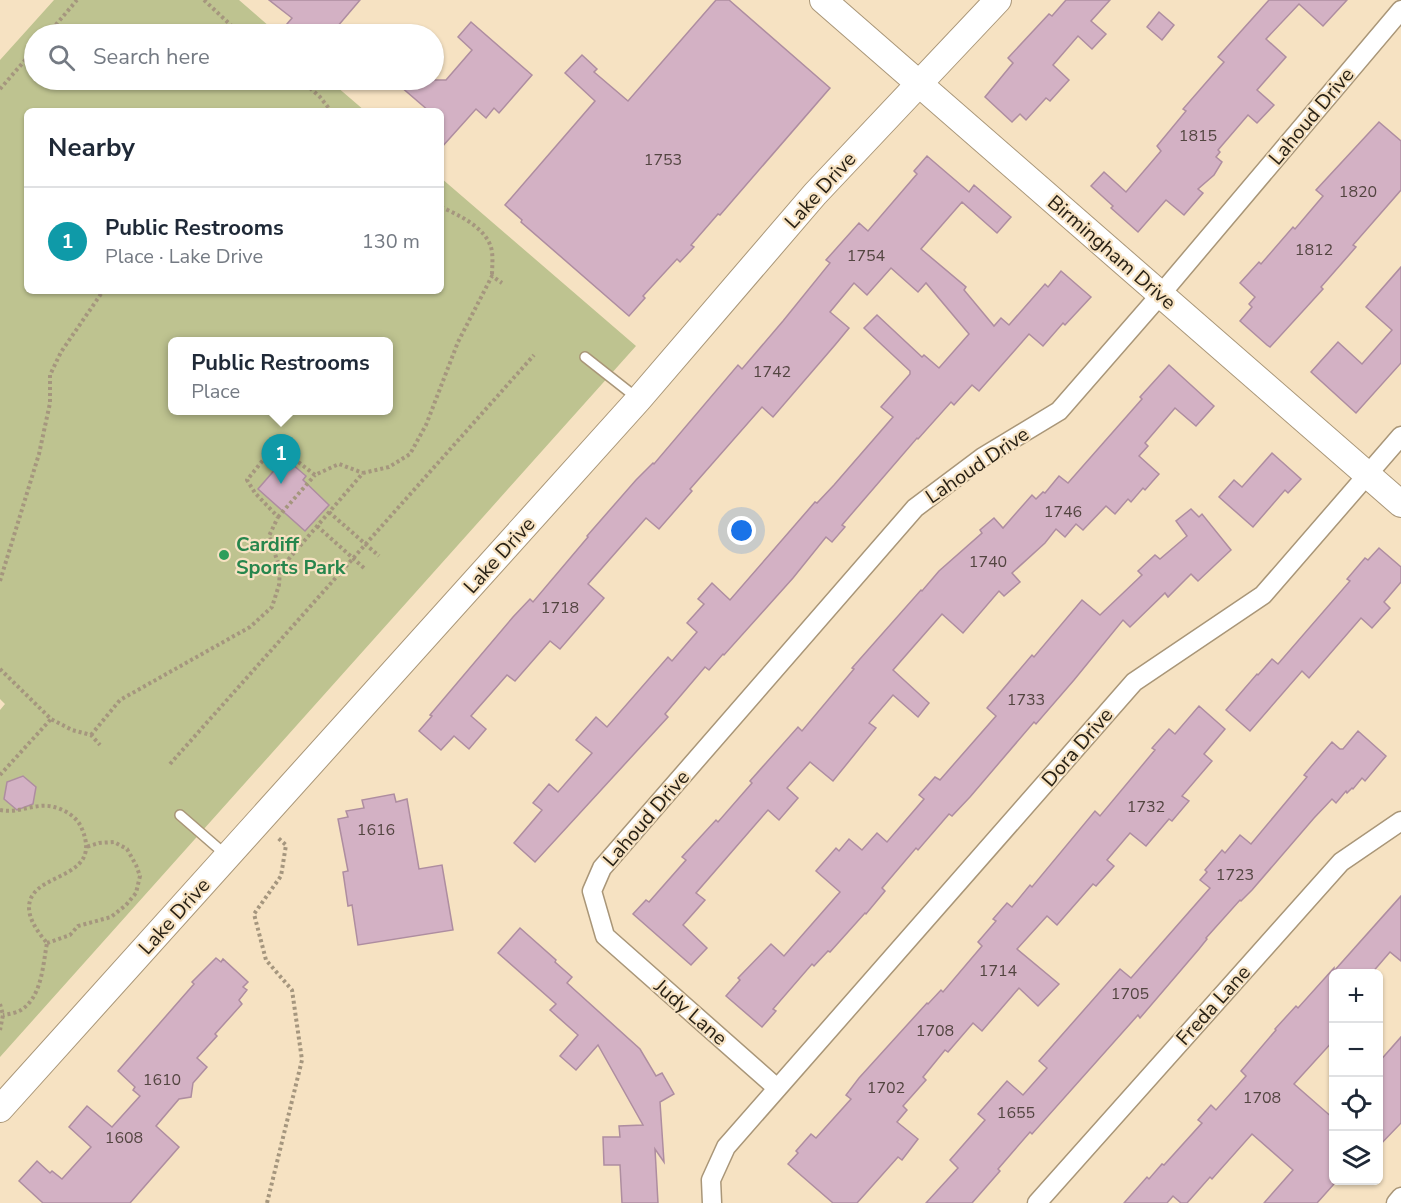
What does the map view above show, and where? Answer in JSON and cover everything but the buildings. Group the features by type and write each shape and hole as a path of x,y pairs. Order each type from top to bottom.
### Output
{"main road":[{"name":"Birmingham Drive","path":"823,0 1401,504"},
{"name":"Lake Drive","path":"0,1109 639,399 815,194 998,0"}],"street":[{"name":"Lahoud Drive","path":"605,936 592,891 602,868 915,508 983,457 1059,411 1401,10"},
{"name":"Dora Drive","path":"712,1203 711,1180 726,1147 1134,682 1263,595 1401,436"},
{"name":"Freda Lane","path":"1037,1203 1341,862 1401,821"},
{"name":"Judy Lane","path":"605,936 777,1088"},
{"path":"1396,1203 1401,1197"}],"lane":[{"path":"585,357 639,399"},
{"path":"180,815 227,856"}],"path":[{"path":"57,24 77,0"},
{"path":"204,0 230,24"},
{"path":"0,89 24,61"},
{"path":"312,90 329,108"},
{"path":"91,735 120,700 250,627 272,607 279,585 280,569 269,536 278,517 315,475 339,464 363,473 389,467 410,454 426,425 458,342 492,276 492,250 480,231 462,216 444,208"},
{"path":"492,276 502,283"},
{"path":"0,581 39,454 50,403 50,375 61,352 101,294"},
{"path":"170,764 534,355"},
{"path":"278,517 255,493 247,480 272,450 288,454 315,475"},
{"path":"280,569 363,473"},
{"path":"329,512 379,556"},
{"path":"317,526 365,569"},
{"path":"0,669 51,719 72,730 91,735 100,745"},
{"path":"0,775 51,719"},
{"path":"0,810 9,812 40,805 54,807 67,812 79,821 84,832 86,847 81,860 71,872 36,889 30,900 30,913 35,929 47,943"},
{"path":"259,821 286,845 281,876 254,914 266,960 292,990 302,1060 267,1203"},
{"path":"47,943 70,935 78,926 111,917 126,905 136,892 140,876 127,849 114,842 86,847"},
{"path":"3,1015 20,1011 30,1003 40,984 47,943"},
{"path":"0,1004 3,1015 0,1030"}],"green space":[{"name":"Cardiff Sports Park","path":"54,0 239,0 267,24 32,24"},
{"name":"Cardiff Sports Park","path":"24,33 24,90 341,90 362,108 24,108 24,294 444,294 444,181 636,346 0,1057 0,710 5,704 0,699 0,60"}],"place":[{"name":"Public Restrooms","path":"281,484"},
{"name":"Cardiff Sports Park","path":"224,555"}]}
